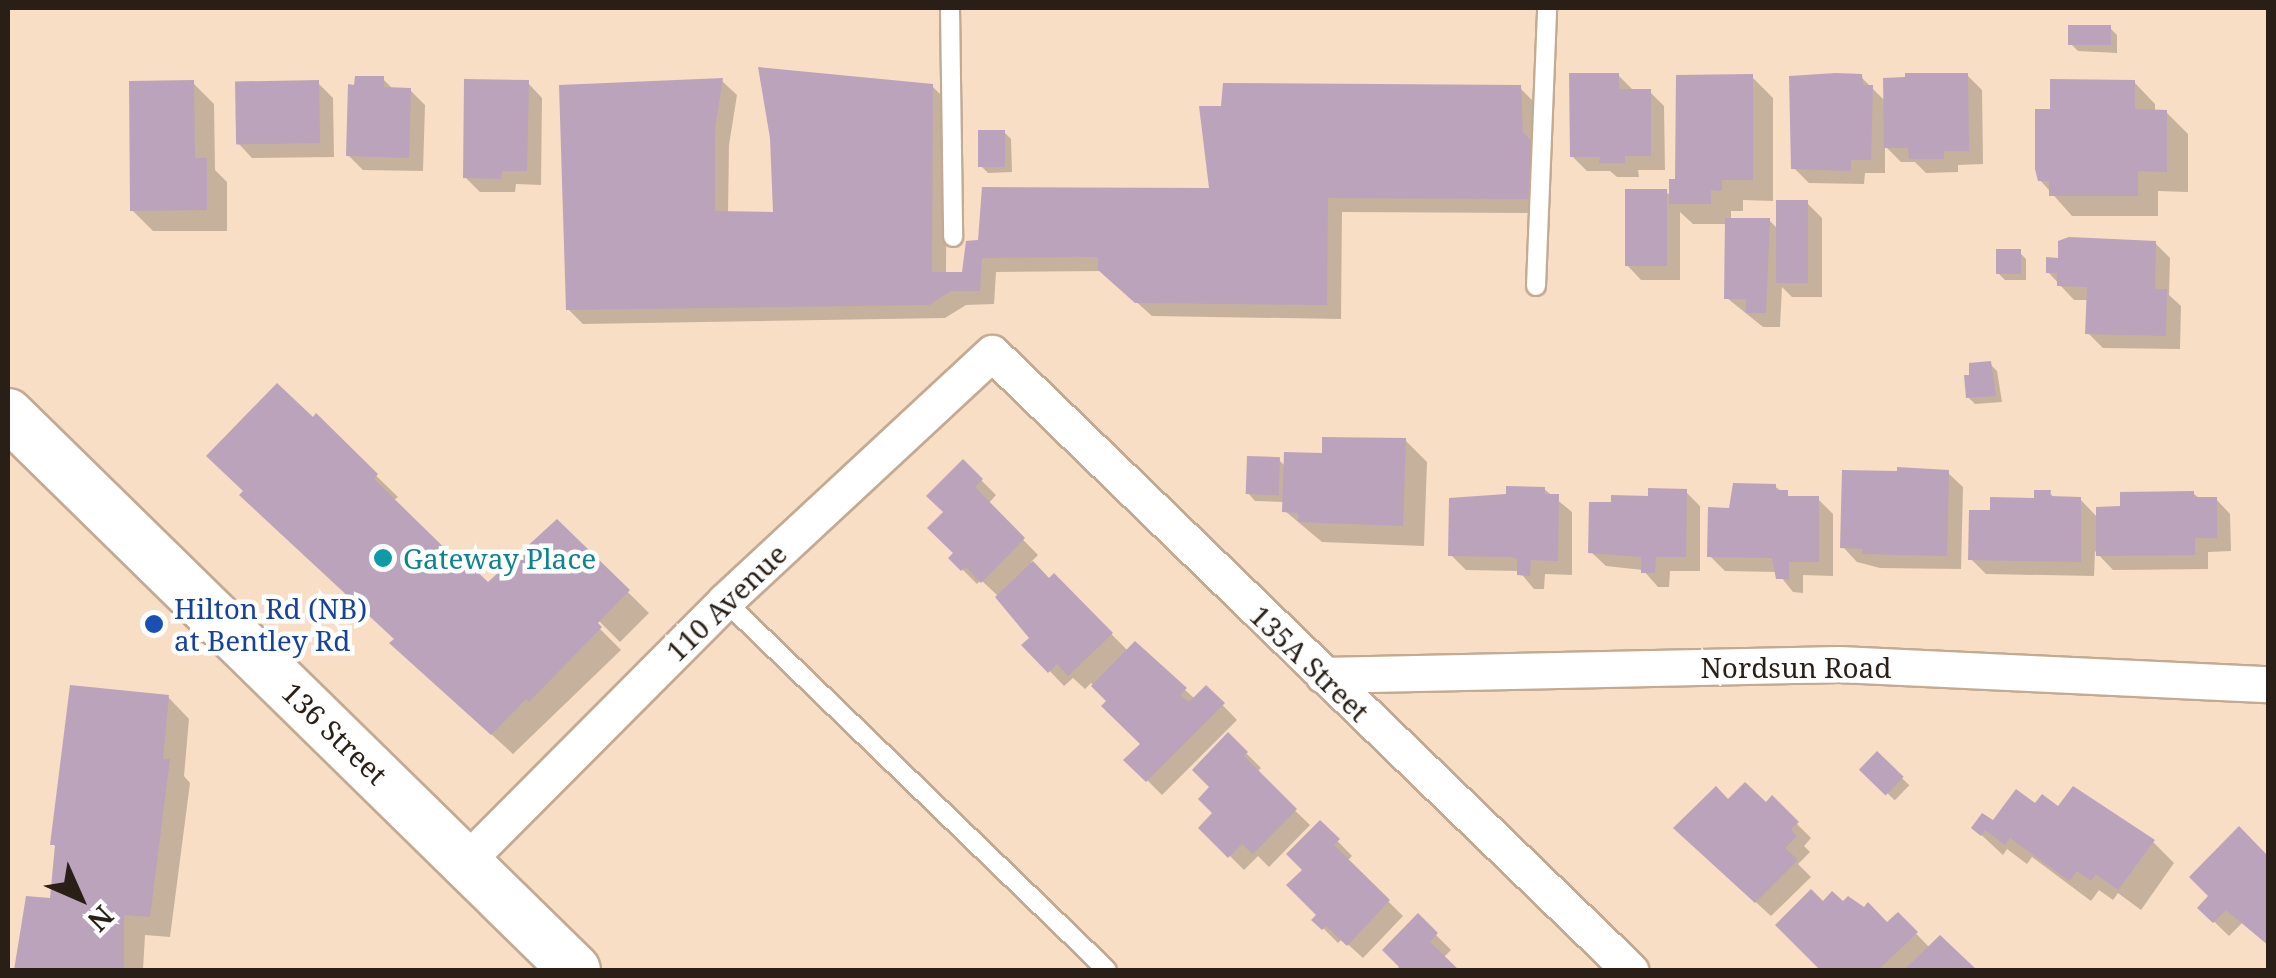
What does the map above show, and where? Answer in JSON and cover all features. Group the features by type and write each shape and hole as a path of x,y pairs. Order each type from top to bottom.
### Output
{"street":[{"name":"110 Avenue","path":"467,860 725,601 992,352"},
{"name":"135A Street","path":"992,352 1630,970"},
{"name":"136 Street","path":"8,414 575,970"},
{"name":"Nordsun Road","path":"1322,675 1839,664 2268,684"}],"lane":[{"path":"950,8 953,238"},
{"path":"1536,286 1547,8"},
{"path":"725,601 1107,970"}],"building":[{"path":"2068,25 2111,25 2111,45 2068,45"},
{"path":"758,67 933,84 932,272 962,272 966,241 978,240 982,187 1209,188 1199,106 1221,106 1223,83 1521,85 1523,132 1533,143 1536,199 1328,198 1327,305 1135,303 1098,270 1098,257 982,258 980,291 951,291 929,305 566,310 559,85 723,78 715,129 715,211 773,212 770,138"},
{"path":"1569,73 1619,73 1619,89 1651,89 1651,156 1625,156 1625,163 1599,163 1600,157 1570,157"},
{"path":"1905,73 1968,73 1969,151 1944,151 1944,159 1909,159 1908,148 1884,148 1883,78 1905,77"},
{"path":"1753,74 1753,180 1722,180 1722,191 1711,190 1711,204 1669,204 1669,179 1675,179 1676,75"},
{"path":"1862,74 1863,85 1873,85 1871,160 1851,160 1851,171 1791,169 1789,76"},
{"path":"355,76 384,76 384,87 411,88 409,158 346,156 348,84 354,85"},
{"path":"464,79 529,80 527,171 502,171 501,179 463,178"},
{"path":"2050,79 2135,80 2135,109 2167,110 2167,172 2138,171 2138,196 2049,196 2049,181 2038,181 2035,169 2035,109 2050,109"},
{"path":"194,80 195,158 207,158 207,210 130,211 129,81"},
{"path":"319,80 320,143 236,144 235,81"},
{"path":"978,130 1005,130 1005,167 978,167"},
{"path":"1625,189 1667,189 1667,266 1625,266"},
{"path":"1776,200 1808,200 1808,283 1776,283"},
{"path":"1725,218 1770,218 1766,313 1746,313 1746,299 1724,299"},
{"path":"2069,237 2156,241 2155,289 2167,289 2166,336 2085,334 2087,287 2057,286 2057,273 2046,273 2046,257 2058,258 2058,241"},
{"path":"1996,249 2021,249 2021,274 1996,274"},
{"path":"1991,361 1996,396 1966,398 1964,375 1969,375 1969,363"},
{"name":"Gateway Place","path":"277,383 313,417 316,413 378,474 374,479 463,566 467,562 488,582 557,519 630,590 598,623 602,627 491,735 389,643 394,639 239,495 243,491 206,456"},
{"path":"1322,437 1406,438 1403,526 1298,522 1298,513 1282,512 1284,452 1322,453"},
{"path":"1247,456 1280,457 1279,495 1246,494"},
{"path":"963,459 983,479 975,487 1025,538 981,583 966,567 961,571 948,558 953,553 927,528 943,512 926,496"},
{"path":"1897,467 1949,470 1947,556 1862,554 1863,549 1840,548 1842,470 1897,471"},
{"path":"1733,483 1776,484 1776,490 1788,490 1788,496 1819,496 1819,562 1789,562 1789,579 1776,579 1772,558 1707,557 1708,507 1729,508"},
{"path":"1506,486 1545,487 1545,494 1559,494 1558,561 1531,560 1530,576 1517,575 1517,559 1512,557 1448,556 1449,498 1506,494"},
{"path":"1648,488 1687,489 1686,557 1656,557 1655,573 1641,573 1641,557 1588,553 1589,502 1611,502 1611,495 1648,496"},
{"path":"2034,490 2051,490 2050,496 2081,497 2081,562 1968,560 1969,510 1990,510 1990,497 2034,498"},
{"path":"2194,491 2194,497 2217,497 2217,538 2195,538 2195,555 2096,556 2096,507 2120,506 2120,492"},
{"path":"1033,561 1049,578 1054,573 1113,633 1068,676 1057,664 1048,673 1021,645 1029,638 995,597"},
{"path":"1135,641 1187,688 1180,695 1189,702 1206,685 1225,703 1146,782 1123,760 1140,744 1101,706 1106,701 1091,686"},
{"path":"70,685 169,695 163,759 170,759 150,917 124,915 124,970 14,970 26,896 50,898 55,845 50,845"},
{"path":"1228,732 1248,752 1244,756 1297,809 1253,854 1242,844 1228,858 1198,828 1212,813 1198,799 1209,787 1192,770"},
{"path":"1877,751 1904,777 1886,795 1859,770"},
{"path":"1745,782 1766,802 1772,795 1799,822 1791,829 1797,836 1785,848 1798,860 1755,903 1673,828 1716,786 1728,799"},
{"path":"2073,786 2155,840 2118,890 2096,874 2091,881 2077,871 2069,881 2010,838 2005,845 1985,830 1981,836 1971,828 1982,813 1993,820 2016,789 2035,803 2042,794 2058,806"},
{"path":"1320,820 1340,839 1334,845 1390,900 1347,946 1326,926 1322,930 1311,920 1316,915 1286,885 1302,870 1286,854"},
{"path":"2239,826 2268,856 2268,945 2226,910 2213,923 2197,908 2208,896 2189,877"},
{"path":"1811,889 1823,901 1832,891 1843,901 1848,896 1864,907 1868,902 1887,922 1898,912 1918,932 1878,970 1820,970 1775,925"},
{"path":"1418,913 1438,933 1430,942 1459,970 1396,970 1399,967 1382,950"},
{"path":"1940,935 1977,970 1904,970"}],"place":[{"name":"Gateway Place","path":"383,558"},
{"name":"Hilton Rd (NB) at Bentley Rd","path":"154,624"}]}
